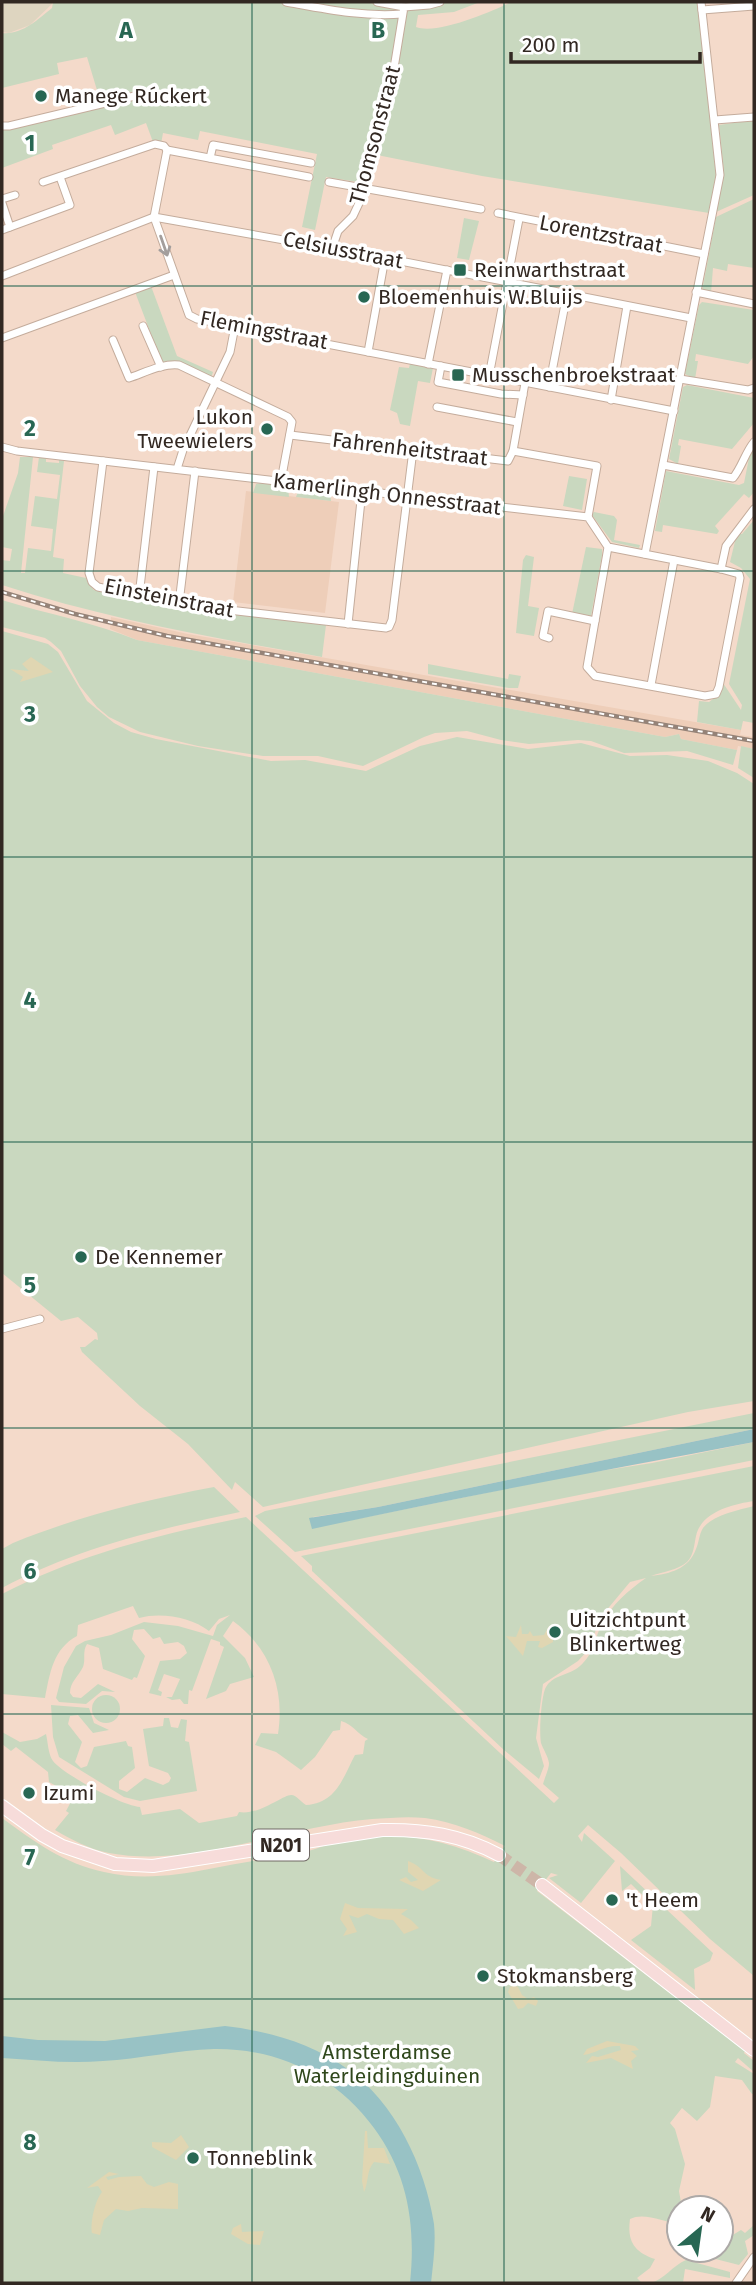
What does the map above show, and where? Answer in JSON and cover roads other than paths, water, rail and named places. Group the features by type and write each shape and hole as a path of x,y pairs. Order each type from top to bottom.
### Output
{"main road":[{"name":"N201","path":"2,1806 62,1846 115,1864 153,1866 382,1830 418,1830 453,1836 499,1855"},
{"path":"542,1885 754,2050"}],"street":[{"path":"286,2 374,16 440,2"},
{"path":"377,2 403,10"},
{"path":"645,554 720,175 701,6 754,6"},
{"name":"Thomsonstraat","path":"332,249 338,232 355,213 395,62 403,10"},
{"path":"2,126 143,94"},
{"path":"715,120 754,117"},
{"path":"43,182 155,144 164,146 167,150 309,177"},
{"path":"210,158 213,145 311,163"},
{"path":"2,276 154,217 167,150"},
{"path":"284,173 286,159"},
{"path":"15,195 2,201 6,228 70,205 60,177"},
{"path":"329,181 481,209"},
{"name":"Lorentzstraat","path":"498,213 704,254"},
{"name":"Celsiusstraat","path":"154,217 385,258 691,318"},
{"name":"Flemingstraat","path":"154,217 189,315 197,319 674,411"},
{"path":"489,376 519,219"},
{"path":"368,352 385,258"},
{"path":"428,364 447,270"},
{"path":"2,338 174,275"},
{"path":"696,292 754,304"},
{"path":"549,387 567,294"},
{"path":"611,400 627,306"},
{"path":"143,326 161,367"},
{"path":"177,469 183,450 230,352 235,326"},
{"path":"113,340 129,378 172,364 179,365 288,417 292,422 281,481"},
{"path":"441,366 438,382 501,394 523,395"},
{"path":"680,379 748,390 754,387"},
{"path":"513,450 525,383"},
{"path":"437,407 517,422"},
{"name":"Fahrenheitstraat","path":"290,435 508,461 513,450 597,466 588,517"},
{"path":"663,465 733,478 754,442"},
{"name":"Kamerlingh Onnesstraat","path":"2,447 17,452 588,517"},
{"path":"406,496 413,450"},
{"name":"Einsteinstraat","path":"103,461 90,577 98,587 179,603 348,624 386,628 390,625 406,496"},
{"path":"139,596 154,467"},
{"path":"179,603 195,471"},
{"path":"348,624 362,491"},
{"path":"721,569 726,546 754,509"},
{"path":"588,517 608,547 587,667 595,676 705,696 716,694 739,575 721,569 608,547"},
{"path":"651,685 674,560"},
{"path":"550,638 543,636 548,611 595,621"},
{"path":"2,1329 40,1319"},
{"path":"736,2283 754,2257"}],"water":[{"path":"754,1429 754,1442 312,1529 309,1518 378,1507"},
{"path":"225,2026 257,2031 304,2045 346,2068 379,2099 405,2137 430,2202 435,2239 431,2283 410,2283 412,2241 407,2201 402,2182 386,2146 359,2110 342,2094 304,2069 261,2054 214,2049 90,2062 2,2058 2,2036 38,2040 105,2041"}],"tunnel":[{"path":"499,1855 542,1885"}],"railway":[{"path":"2,592 75,614 167,636 754,741"}],"place":[{"name":"Manege Rúckert","path":"41,96"},
{"name":"Reinwarthstraat","path":"460,270"},
{"name":"Bloemenhuis W.Bluijs","path":"364,297"},
{"name":"Musschenbroekstraat","path":"458,375"},
{"name":"Lukon Tweewielers","path":"267,429"},
{"name":"De Kennemer","path":"81,1257"},
{"name":"Uitzichtpunt Blinkertweg","path":"555,1632"},
{"name":"Izumi","path":"29,1793"},
{"name":"'t Heem","path":"612,1900"},
{"name":"Stokmansberg","path":"483,1976"},
{"name":"Tonneblink","path":"193,2158"}],"park label":[{"name":"Amsterdamse Waterleidingduinen","path":"387,2064"}]}
